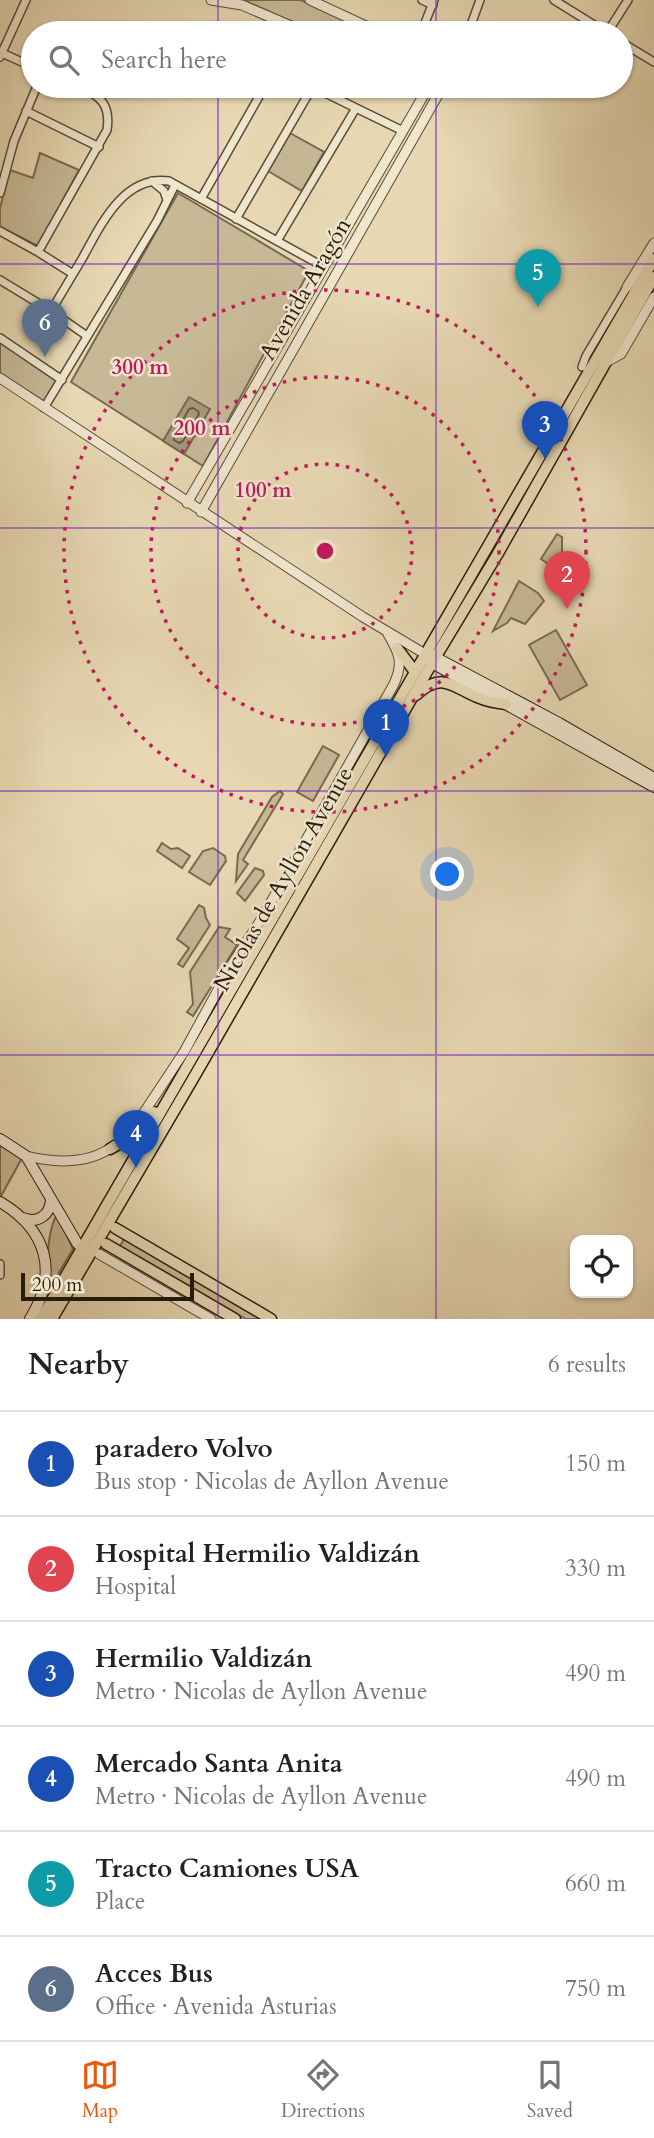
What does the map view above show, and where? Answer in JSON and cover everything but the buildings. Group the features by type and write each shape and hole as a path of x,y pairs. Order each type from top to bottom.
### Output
{"main road":[{"name":"Nicolas de Ayllon Avenue","path":"41,1319 94,1250 172,1092 415,671 431,657 497,555 608,361 652,277 654,259"},
{"name":"Nicolas de Ayllon Avenue","path":"52,1319 409,702 585,369 652,277"},
{"path":"397,648 415,671"},
{"path":"431,657 506,704 625,766 654,778"},
{"path":"431,657 625,766 654,787"},
{"path":"409,702 430,684 444,682 486,701 506,704"},
{"path":"110,1149 141,1128 172,1092"},
{"path":"0,1139 26,1156 72,1236 94,1250 235,1319"},
{"path":"0,1202 23,1217 36,1220 48,1213 51,1199"},
{"path":"94,1250 116,1228 121,1202"},
{"path":"23,1217 36,1236 43,1254 45,1273 39,1304 30,1319"},
{"path":"116,1228 271,1319"}],"street":[{"path":"21,62 1,55 26,0"},
{"path":"211,0 242,5 275,21"},
{"path":"310,0 355,21"},
{"path":"422,0 434,3 426,21"},
{"path":"472,21 480,0"},
{"path":"554,0 587,21"},
{"path":"567,9 573,0"},
{"path":"615,21 628,0"},
{"path":"633,49 654,62"},
{"path":"0,192 14,141 32,98"},
{"path":"38,252 107,130 109,115 98,98"},
{"path":"201,199 258,98"},
{"path":"236,219 306,98"},
{"path":"336,98 402,131"},
{"name":"Avenida Aragón","path":"187,503 421,98"},
{"name":"Avenida Aragón","path":"201,512 436,98"},
{"path":"277,241 356,108"},
{"path":"26,111 99,147"},
{"path":"51,311 116,203 141,184 152,181 169,181 324,267"},
{"path":"152,181 164,191 167,200"},
{"path":"44,408 175,185"},
{"path":"0,231 73,274"},
{"name":"Nicolas de Ayllon Avenue","path":"585,369 586,356 654,243"},
{"path":"0,281 51,311 87,337"},
{"path":"608,361 621,354 654,297"},
{"path":"0,338 62,380"},
{"path":"0,377 388,634 431,657"},
{"path":"388,634 397,648"},
{"name":"Nicolas de Ayllon Avenue","path":"110,1149 141,1119 184,1052 231,966 262,918 394,684 400,665 397,648"},
{"path":"26,1156 66,1162 110,1149"},
{"path":"94,1250 211,1319"},
{"path":"0,1264 0,1275"}],"shaded area":[{"path":"243,0 301,0 347,21 291,21"},
{"path":"290,133 324,152 302,191 268,171"},
{"path":"40,153 79,170 38,246 0,227 0,208 10,170 33,178"},
{"path":"178,193 309,271 203,466 71,382"},
{"path":"0,341 59,381 45,402 0,373"},
{"path":"557,534 562,537 562,570 558,571 541,559"},
{"path":"519,581 538,593 544,601 525,624 511,618 493,631"},
{"path":"556,630 587,685 560,700 529,645"},
{"path":"323,746 339,755 313,801 297,792"},
{"path":"280,791 283,794 243,860 248,864 236,881 238,854 272,797"},
{"path":"162,843 171,849 178,848 190,856 182,868 157,851"},
{"path":"213,848 225,856 226,861 210,885 189,872 203,851"},
{"path":"255,868 263,871 264,875 245,901 237,893"},
{"path":"199,905 204,908 210,925 183,967 178,964 189,948 177,939"},
{"path":"219,927 230,929 225,937 237,945 193,1016 187,1012 193,1004 190,972"},
{"path":"0,1144 22,1158 0,1198"},
{"path":"57,1214 73,1249 51,1286 48,1284 48,1248"},
{"path":"124,1239 262,1319 246,1319 120,1246"}],"water":[{"path":"189,397 210,409 184,454 163,441"}],"place":[{"name":"Tracto Camiones USA","path":"538,307"},
{"name":"Acces Bus","path":"45,357"},
{"name":"Hermilio Valdizán","path":"545,459"},
{"name":"Hospital Hermilio Valdizán","path":"567,609"},
{"name":"paradero Volvo","path":"386,757"},
{"name":"Mercado Santa Anita","path":"136,1168"}]}
